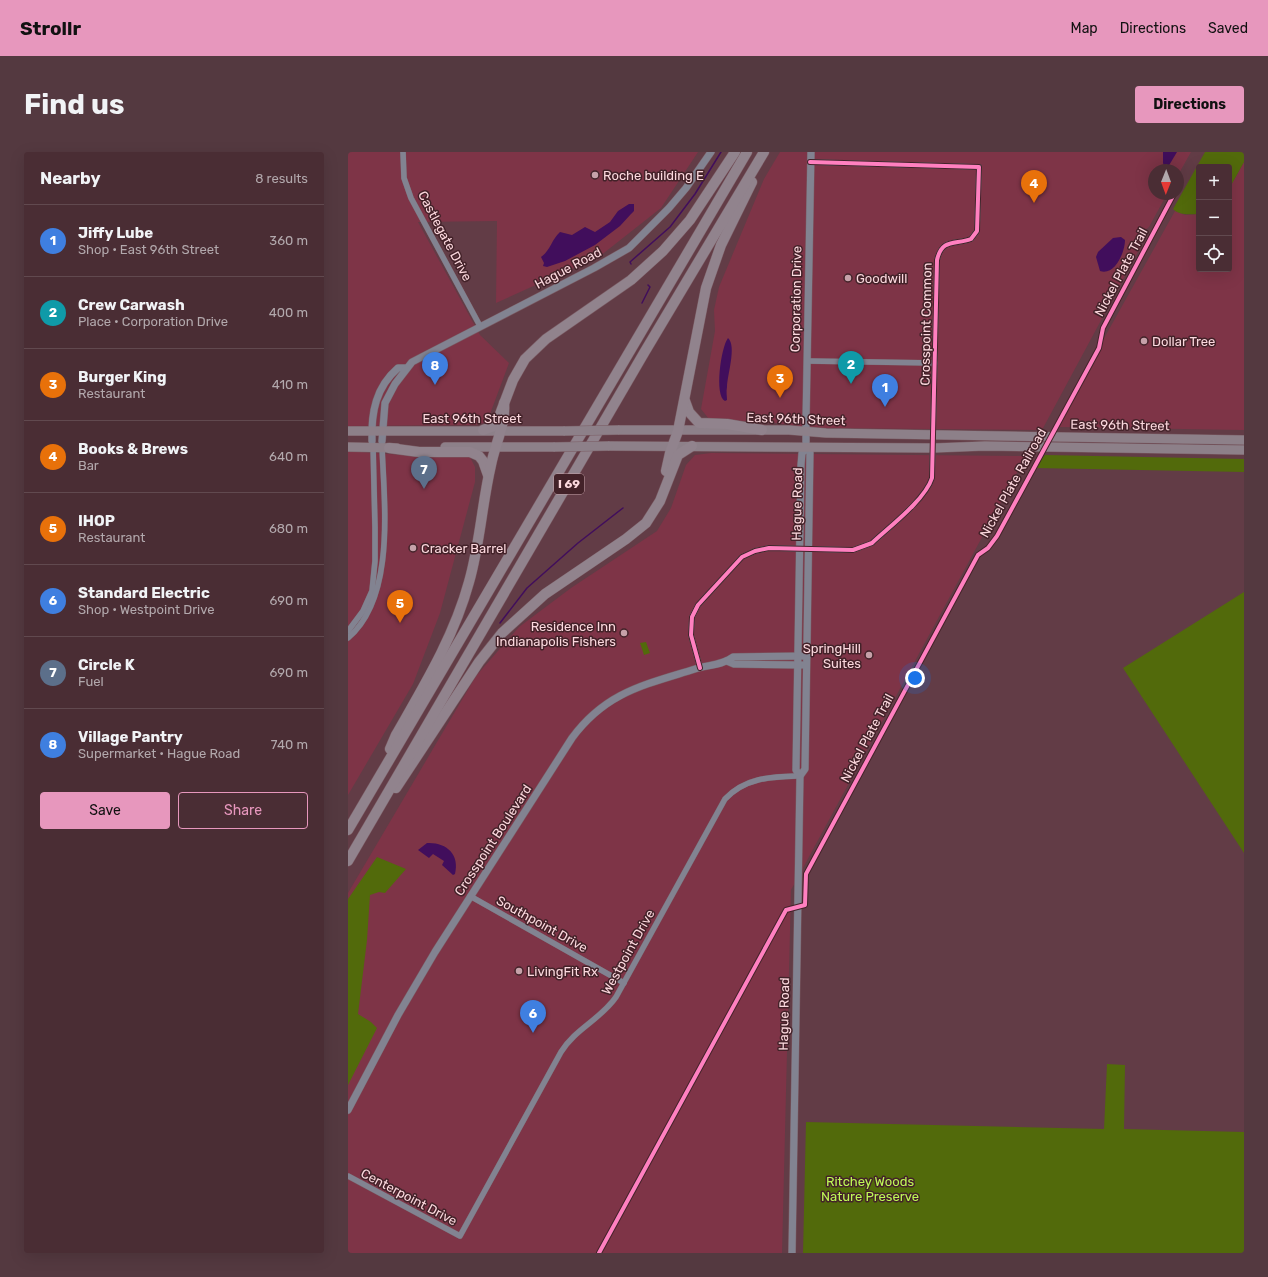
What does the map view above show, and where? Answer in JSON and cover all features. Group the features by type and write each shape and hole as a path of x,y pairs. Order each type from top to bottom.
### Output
{"highway":[{"path":"482,430 494,426 497,422 513,380 524,358 546,339 631,280 658,256 690,220 735,152"},
{"name":"I 69","path":"348,830 747,152"},
{"path":"667,481 666,472 672,447 678,431 686,395 700,314 709,279 721,245 765,152"},
{"name":"I 69","path":"348,861 414,745 765,152"},
{"path":"686,395 687,410 699,423 727,424 762,430"},
{"path":"382,770 396,735 439,658 458,616 473,565 488,477 505,412 504,403"},
{"path":"378,442 419,452 470,452 479,456 488,477"},
{"path":"375,815 406,775 478,662 502,633 545,594 626,539 646,523 660,501 678,455 692,446"}],"main road":[{"name":"East 96th Street","path":"378,442 382,431 482,430 789,430 806,433 1244,440"},
{"name":"East 96th Street","path":"348,431 378,442"},
{"path":"985,446 995,443 1016,441 1019,436"},
{"path":"1115,448 1118,442 1151,442 1174,439"},
{"name":"East 96th Street","path":"348,447 378,442 495,446 692,446 806,448 934,448 985,446 1244,450"}],"street":[{"name":"Castlegate Drive","path":"402,152 404,178 411,198 480,326"},
{"name":"Hague Road","path":"382,431 385,403 395,384 406,368 419,358 594,268 629,248 669,208 686,188 711,152"},
{"name":"Corporation Drive","path":"806,448 811,152"},
{"name":"Crosspoint Common","path":"700,668 691,626 692,617 698,605 740,559 746,555 766,548 856,549 872,543 920,497 930,485 933,470 934,448 937,260 944,246 971,239 977,231 979,167 810,162"},
{"path":"807,361 935,363"},
{"name":"Hague Road","path":"378,442 373,411 380,389 398,368 406,368"},
{"path":"348,631 362,611 372,591 378,442"},
{"path":"348,638 361,624 374,601 382,571 384,541 378,442"},
{"name":"Hague Road","path":"792,1253 800,776 805,769 807,665 810,452 806,448 802,452 798,656 796,770 800,776"},
{"name":"Crosspoint Boulevard","path":"348,1110 427,964 572,738 588,719 607,703 628,690 700,668 727,662 738,656 807,656"},
{"name":"Crosspoint Boulevard","path":"727,662 734,664 807,665"},
{"name":"Westpoint Drive","path":"460,1236 564,1047 575,1034 610,1006 725,800 738,788 754,780 763,778 800,776"},
{"name":"Southpoint Drive","path":"470,896 624,983"},
{"name":"Centerpoint Drive","path":"348,1176 460,1236"}],"shaded area":[{"path":"348,152 698,152 661,208 600,256 496,303 497,221 418,222 480,335 509,363 487,422 475,425 348,426"},
{"path":"780,152 1191,152 1184,164 1148,164 1148,200 1164,200 1149,227 1144,231 1140,241 1141,246 1042,430 814,428 776,423 709,419 701,409 715,331 714,310 719,287 764,179"},
{"path":"1163,152 1177,152 1170,164 1163,163"},
{"path":"1244,162 1244,430 1060,427 1058,421 1175,211 1185,215 1196,214 1196,272 1232,272 1232,184"},
{"path":"629,204 634,204 634,211 620,226 595,245 565,261 547,267 543,266 544,263 541,257 547,252 560,232 572,235 585,227 595,232 610,222 618,211"},
{"path":"1121,237 1125,240 1125,245 1115,267 1105,272 1100,271 1096,257 1098,252 1113,238"},
{"path":"728,338 731,342 732,354 727,400 725,401 722,397 719,381 723,351"},
{"path":"348,451 403,455 470,457 475,467 475,482 440,613 413,684 348,795"},
{"path":"711,453 1026,456 791,890 782,1253 348,1253 348,893 476,676 519,627 571,588 657,531 671,508 686,465 695,455"},
{"path":"427,843 434,843 446,847 450,851 455,861 455,874 453,875 442,865 444,861 433,854 429,858 418,850"}],"green space":[{"path":"1205,152 1244,152 1244,162 1232,184 1232,164 1198,164"},
{"path":"1196,168 1196,214 1179,213 1173,209 1178,200 1184,200 1184,189"},
{"path":"1045,455 1244,459 1244,472 1035,468"},
{"path":"1244,592 1244,853 1123,668"},
{"path":"646,642 650,653 644,655 640,643"},
{"path":"377,857 406,869 385,893 379,892 370,895 367,940 358,1014 371,1022 377,1028 348,1085 348,899"},
{"name":"Ritchey Woods Nature Preserve","path":"1107,1064 1125,1065 1124,1129 1244,1132 1244,1253 803,1253 806,1122 1104,1129"}],"waterway":[{"path":"631,264 630,262 670,227 695,194 721,152"},
{"path":"642,303 650,287 648,285"},
{"path":"500,623 527,588 578,543 623,508"}],"cycle path":[{"path":"700,668 691,635 692,617 698,605 742,557 755,551 769,548 853,550 872,543 914,504 922,495 932,478 937,260 939,253 946,245 971,239 977,231 979,167 810,162"},
{"name":"Nickel Plate Trail","path":"599,1253 786,910 805,905 806,874 978,555 988,548 997,536 1099,348 1103,328 1171,200"}],"place":[{"name":"Roche building E","path":"595,175"},
{"name":"Books & Brews","path":"1034,203"},
{"name":"Goodwill","path":"848,278"},
{"name":"Dollar Tree","path":"1144,341"},
{"name":"Crew Carwash","path":"851,384"},
{"name":"Village Pantry","path":"435,385"},
{"name":"Burger King","path":"780,398"},
{"name":"Jiffy Lube","path":"885,407"},
{"name":"Circle K","path":"424,489"},
{"name":"Cracker Barrel","path":"413,548"},
{"name":"IHOP","path":"400,623"},
{"name":"Residence Inn Indianapolis Fishers","path":"624,633"},
{"name":"SpringHill Suites","path":"869,655"},
{"name":"LivingFit Rx","path":"519,971"},
{"name":"Standard Electric","path":"533,1033"}]}
